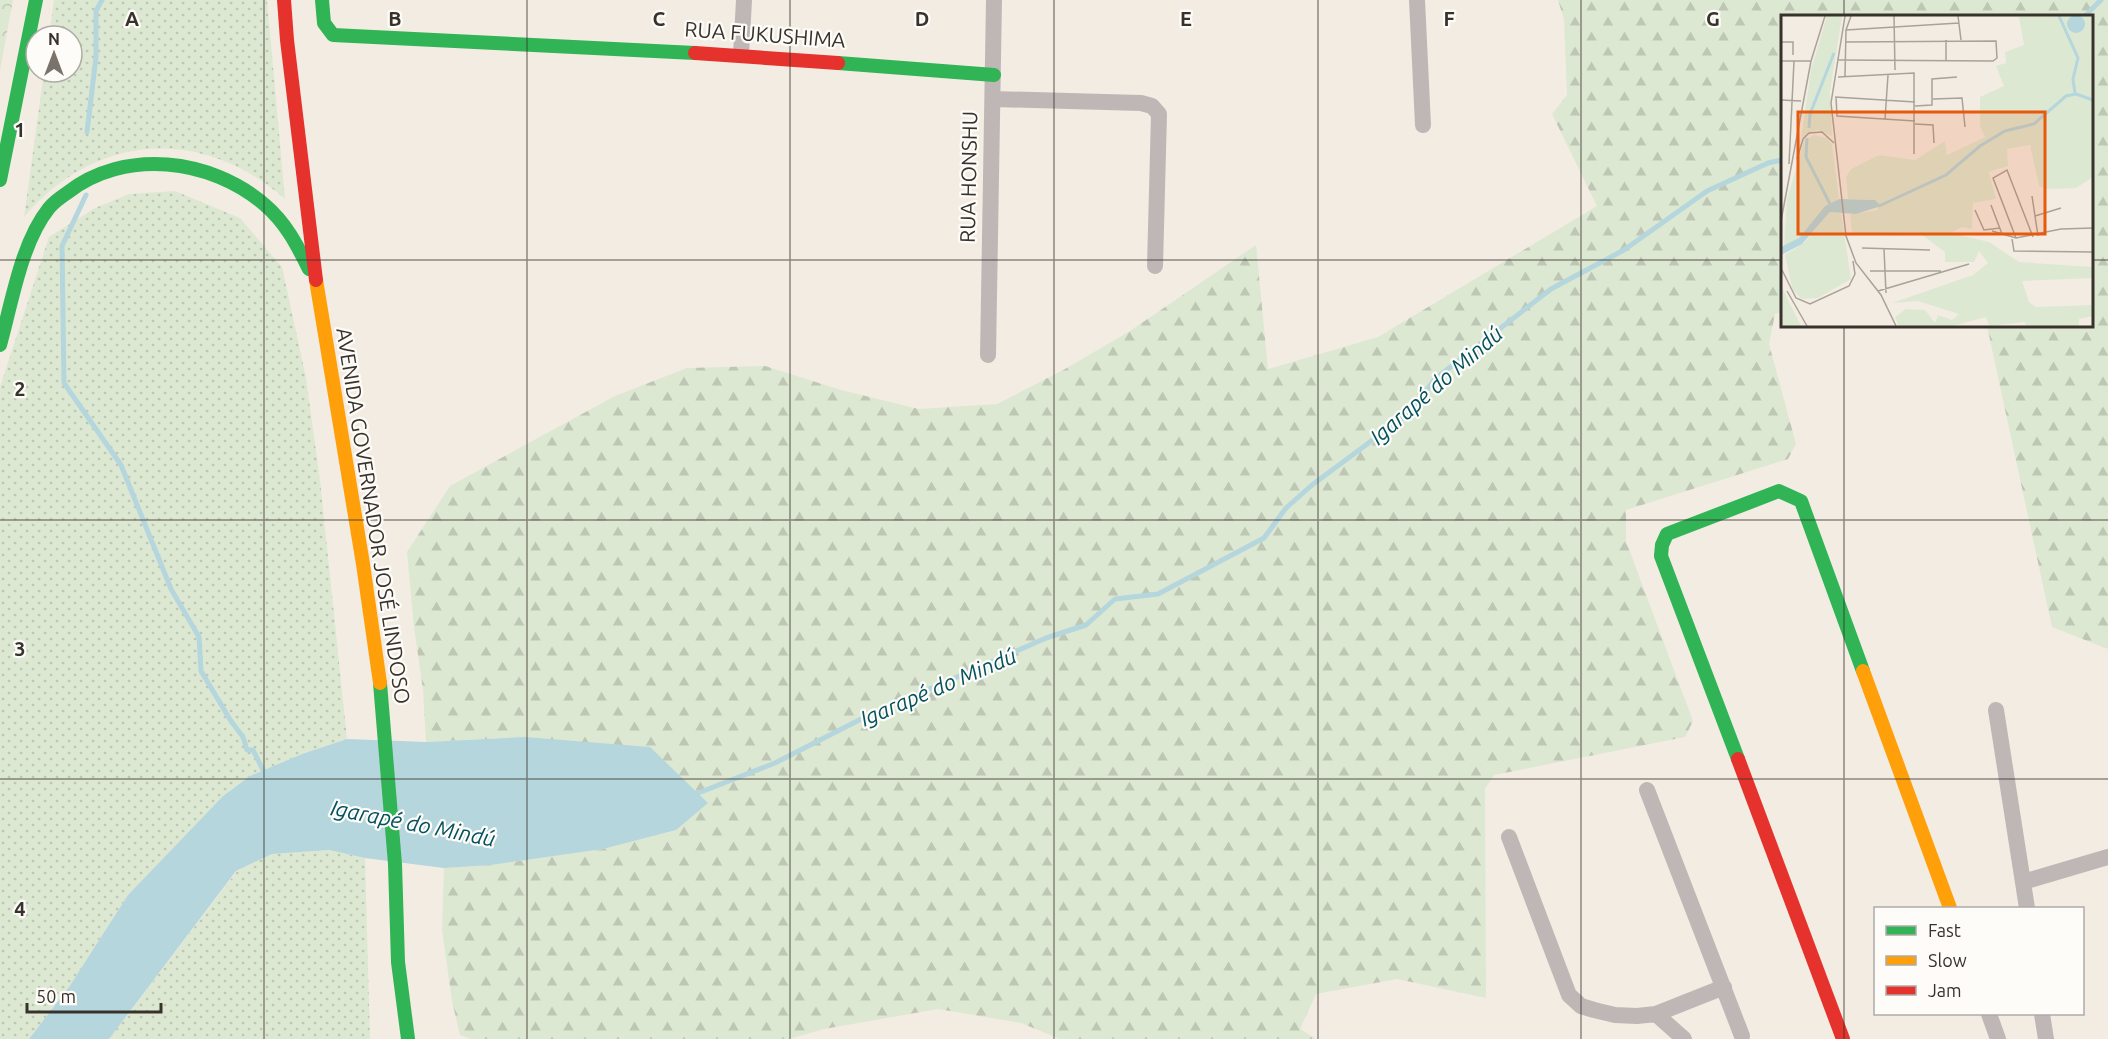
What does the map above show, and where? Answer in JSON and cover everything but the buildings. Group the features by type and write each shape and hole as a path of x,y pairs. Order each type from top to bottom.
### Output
{"street":[{"path":"0,180 36,0"},
{"name":"AVENIDA GOVERNADOR JOSÉ LINDOSO","path":"284,0 318,297 378,664 395,864 398,962 408,1039"},
{"name":"RUA FUKUSHIMA","path":"322,0 322,17 328,31 333,34 741,55 994,75"},
{"path":"741,55 744,0"},
{"name":"RUA HONSHU","path":"988,355 994,0"},
{"path":"1417,0 1423,125"},
{"path":"993,99 1141,103 1152,106 1159,114 1155,266"},
{"path":"0,345 29,244 50,206 68,190 89,177 112,168 137,164 163,163 201,168 243,187 278,216 303,253 318,297"},
{"path":"1844,1039 1661,556 1662,545 1667,534 1779,491 1801,501 1949,907"},
{"path":"1996,710 2027,907"},
{"path":"1647,790 1742,1036"},
{"path":"1509,837 1569,995 1581,1006 1615,1015 1656,1014 1724,987"},
{"path":"2023,882 2108,857"},
{"path":"1656,1014 1684,1039"},
{"path":"1989,1015 1998,1039"},
{"path":"2042,1015 2046,1039"}],"green space":[{"path":"0,0 13,0 0,70"},
{"path":"54,0 267,0 285,199 253,175 219,159 185,150 150,149 116,155 83,168 52,189 24,217 42,84 84,84 84,24 51,24"},
{"path":"1558,0 2108,0 2108,649 2052,627 1987,327 2093,327 2093,15 1781,15 1781,312 1775,314 1769,344 1796,444 1788,459 1626,510 1626,541 1693,721 1685,737 1494,775 1485,789 1486,998 1397,979 1316,994 1300,1029 1316,1039 1060,1039 1021,1023 938,1009 824,1029 789,1039 471,1039 460,1035 452,1001 442,930 444,868 491,865 603,849 676,830 525,737 426,742 423,690 407,552 450,486 615,396 687,368 765,366 841,390 919,409 997,404 1065,369 1130,331 1256,245 1268,369 1378,337 1597,206 1552,114 1567,95 1564,19"},
{"path":"175,191 240,218 282,267 306,378 320,480 347,739 302,754 250,776 223,796 128,895 69,987 29,1039 0,1039 0,387 49,237 95,208 129,194"},
{"path":"329,850 365,858 370,1039 109,1039 237,871 272,854"}],"water":[{"path":"525,737 650,747 708,803 676,830 603,849 491,865 444,868 365,858 329,850 272,854 236,871 109,1039 29,1039 69,987 128,895 223,796 250,776 302,754 347,739 426,742"}],"waterway":[{"path":"87,132 96,57 96,11 102,0"},
{"name":"Igarapé do Mindú","path":"2086,15 2101,0"},
{"name":"Igarapé do Mindú","path":"693,795 775,763 869,715 1046,638 1086,625 1115,599 1158,594 1264,538 1286,508 1312,485 1409,413 1435,379 1551,289 1624,250 1707,191 1768,163 1781,160"},
{"path":"86,195 62,246 64,383 121,465 171,589 199,637 201,671 243,737 247,750 253,750 266,776"}],"traffic: fast":[{"path":"0,180 36,0"},
{"path":"322,0 324,23 333,35 695,53"},
{"path":"838,63 994,75"},
{"path":"0,345 24,255 39,222 62,196 90,179 114,169 167,164 219,177 243,189 279,219 309,269"},
{"path":"1738,759 1661,556 1662,545 1667,534 1779,491 1801,501 1863,671"},
{"path":"380,683 395,864 398,962 408,1039"}],"traffic: slow":[{"path":"316,280 363,564 380,683"},
{"path":"1863,671 1950,907"}],"traffic: jam":[{"path":"284,0 316,280"},
{"path":"695,53 838,63"},
{"path":"1738,759 1843,1039"}]}
